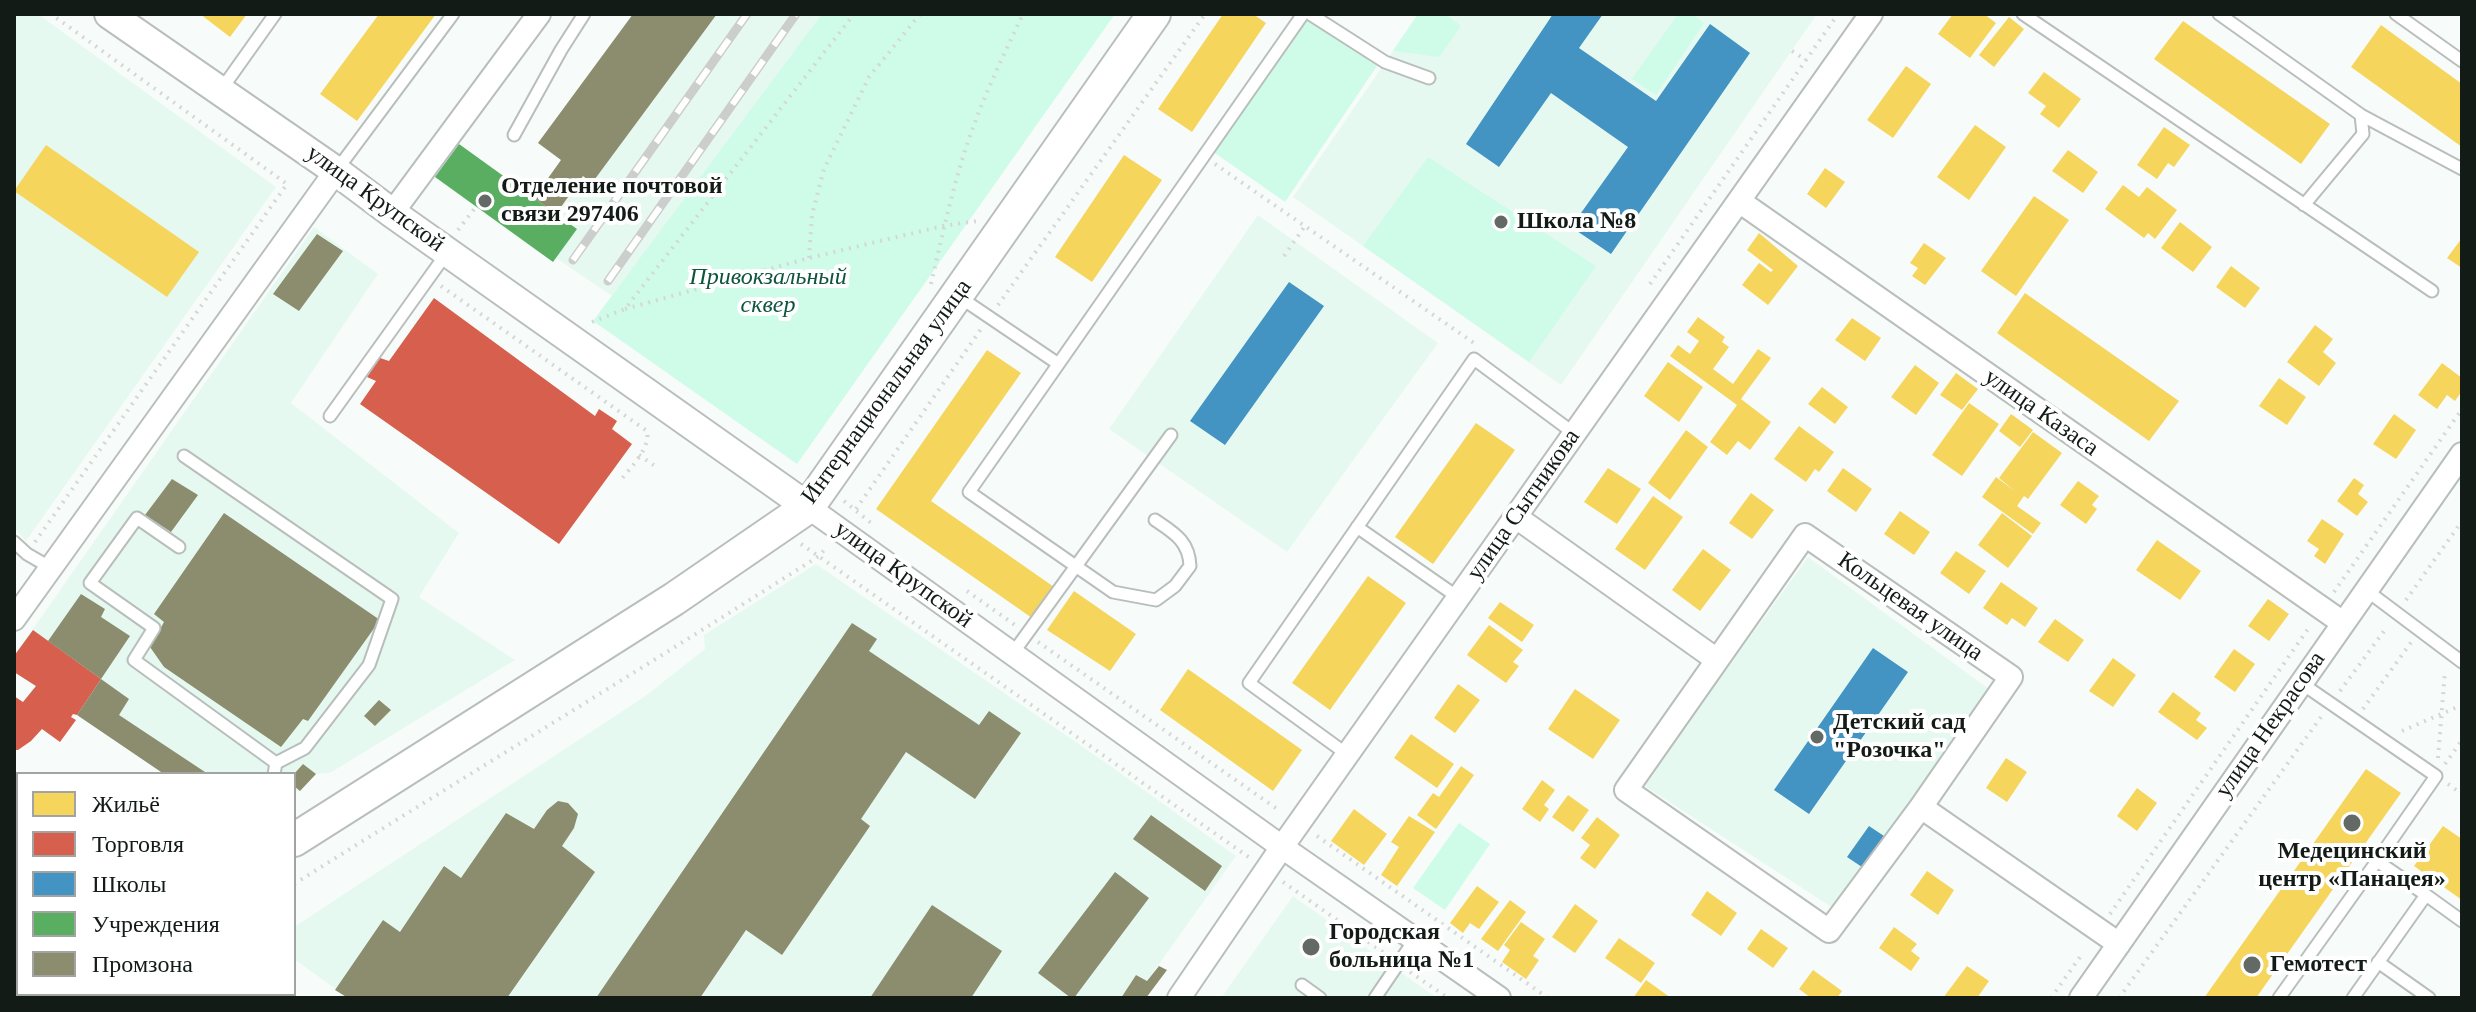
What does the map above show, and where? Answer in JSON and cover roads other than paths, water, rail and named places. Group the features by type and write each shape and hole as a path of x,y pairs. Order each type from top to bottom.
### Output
{"main road":[{"name":"Интернациональная улица","path":"296,839 674,599 777,528 815,497 942,295 1154,14"}],"street":[{"name":"улица Крупской","path":"109,14 392,213 452,242 815,497 1013,653 1282,847 1499,998"},
{"path":"392,213 539,14"},
{"name":"улица Сытникова","path":"1179,998 1298,824 1871,14"},
{"path":"14,619 336,171"},
{"name":"улица Казаса","path":"1739,201 2343,623"},
{"name":"улица Некрасова","path":"2081,998 2462,454"},
{"path":"1516,517 1717,660"},
{"name":"Кольцевая улица","path":"1805,535 2011,677 1921,807 1829,931 1626,790 1717,660 1805,535"},
{"path":"1921,807 2119,944"}],"lane":[{"path":"221,90 275,14"},
{"path":"336,171 453,14"},
{"path":"514,135 584,14"},
{"path":"1155,520 1179,537 1190,553 1190,566 1175,586 1156,600 1113,592 969,492 1303,14"},
{"path":"1310,14 1385,62 1429,78"},
{"path":"2023,14 2432,291"},
{"path":"2219,14 2361,115 2462,169"},
{"path":"2396,14 2462,61"},
{"path":"2304,205 2363,134 2361,115"},
{"path":"330,416 452,242"},
{"path":"942,295 1057,363"},
{"path":"1348,755 1249,683 1474,359 1575,434"},
{"path":"1013,653 1171,435"},
{"path":"179,547 137,518 90,583 154,628 134,660 275,769 305,748 369,665 392,599 184,456"},
{"path":"1357,527 1459,598"},
{"path":"14,542 51,568"},
{"path":"2366,590 2462,662"},
{"path":"2279,998 2436,776 2301,683"},
{"path":"2377,861 2462,921"},
{"path":"2353,998 2426,895"},
{"path":"1375,998 1415,939"},
{"path":"2378,962 2429,998"},
{"path":"1302,985 1320,998"}],"railway":[{"path":"573,260 747,14"},
{"path":"608,281 796,14"}],"place":[{"name":"Отделение почтовой связи 297406","path":"485,201"},
{"name":"Школа №8","path":"1501,222"},
{"name":"Детский сад \"Розочка\"","path":"1817,737"},
{"name":"Медецинский центр «Панацея»","path":"2352,823"},
{"name":"Городская больница №1","path":"1311,947"},
{"name":"Гемотест","path":"2252,965"}],"park label":[{"name":"Привокзальный сквер","path":"768,292"}]}
